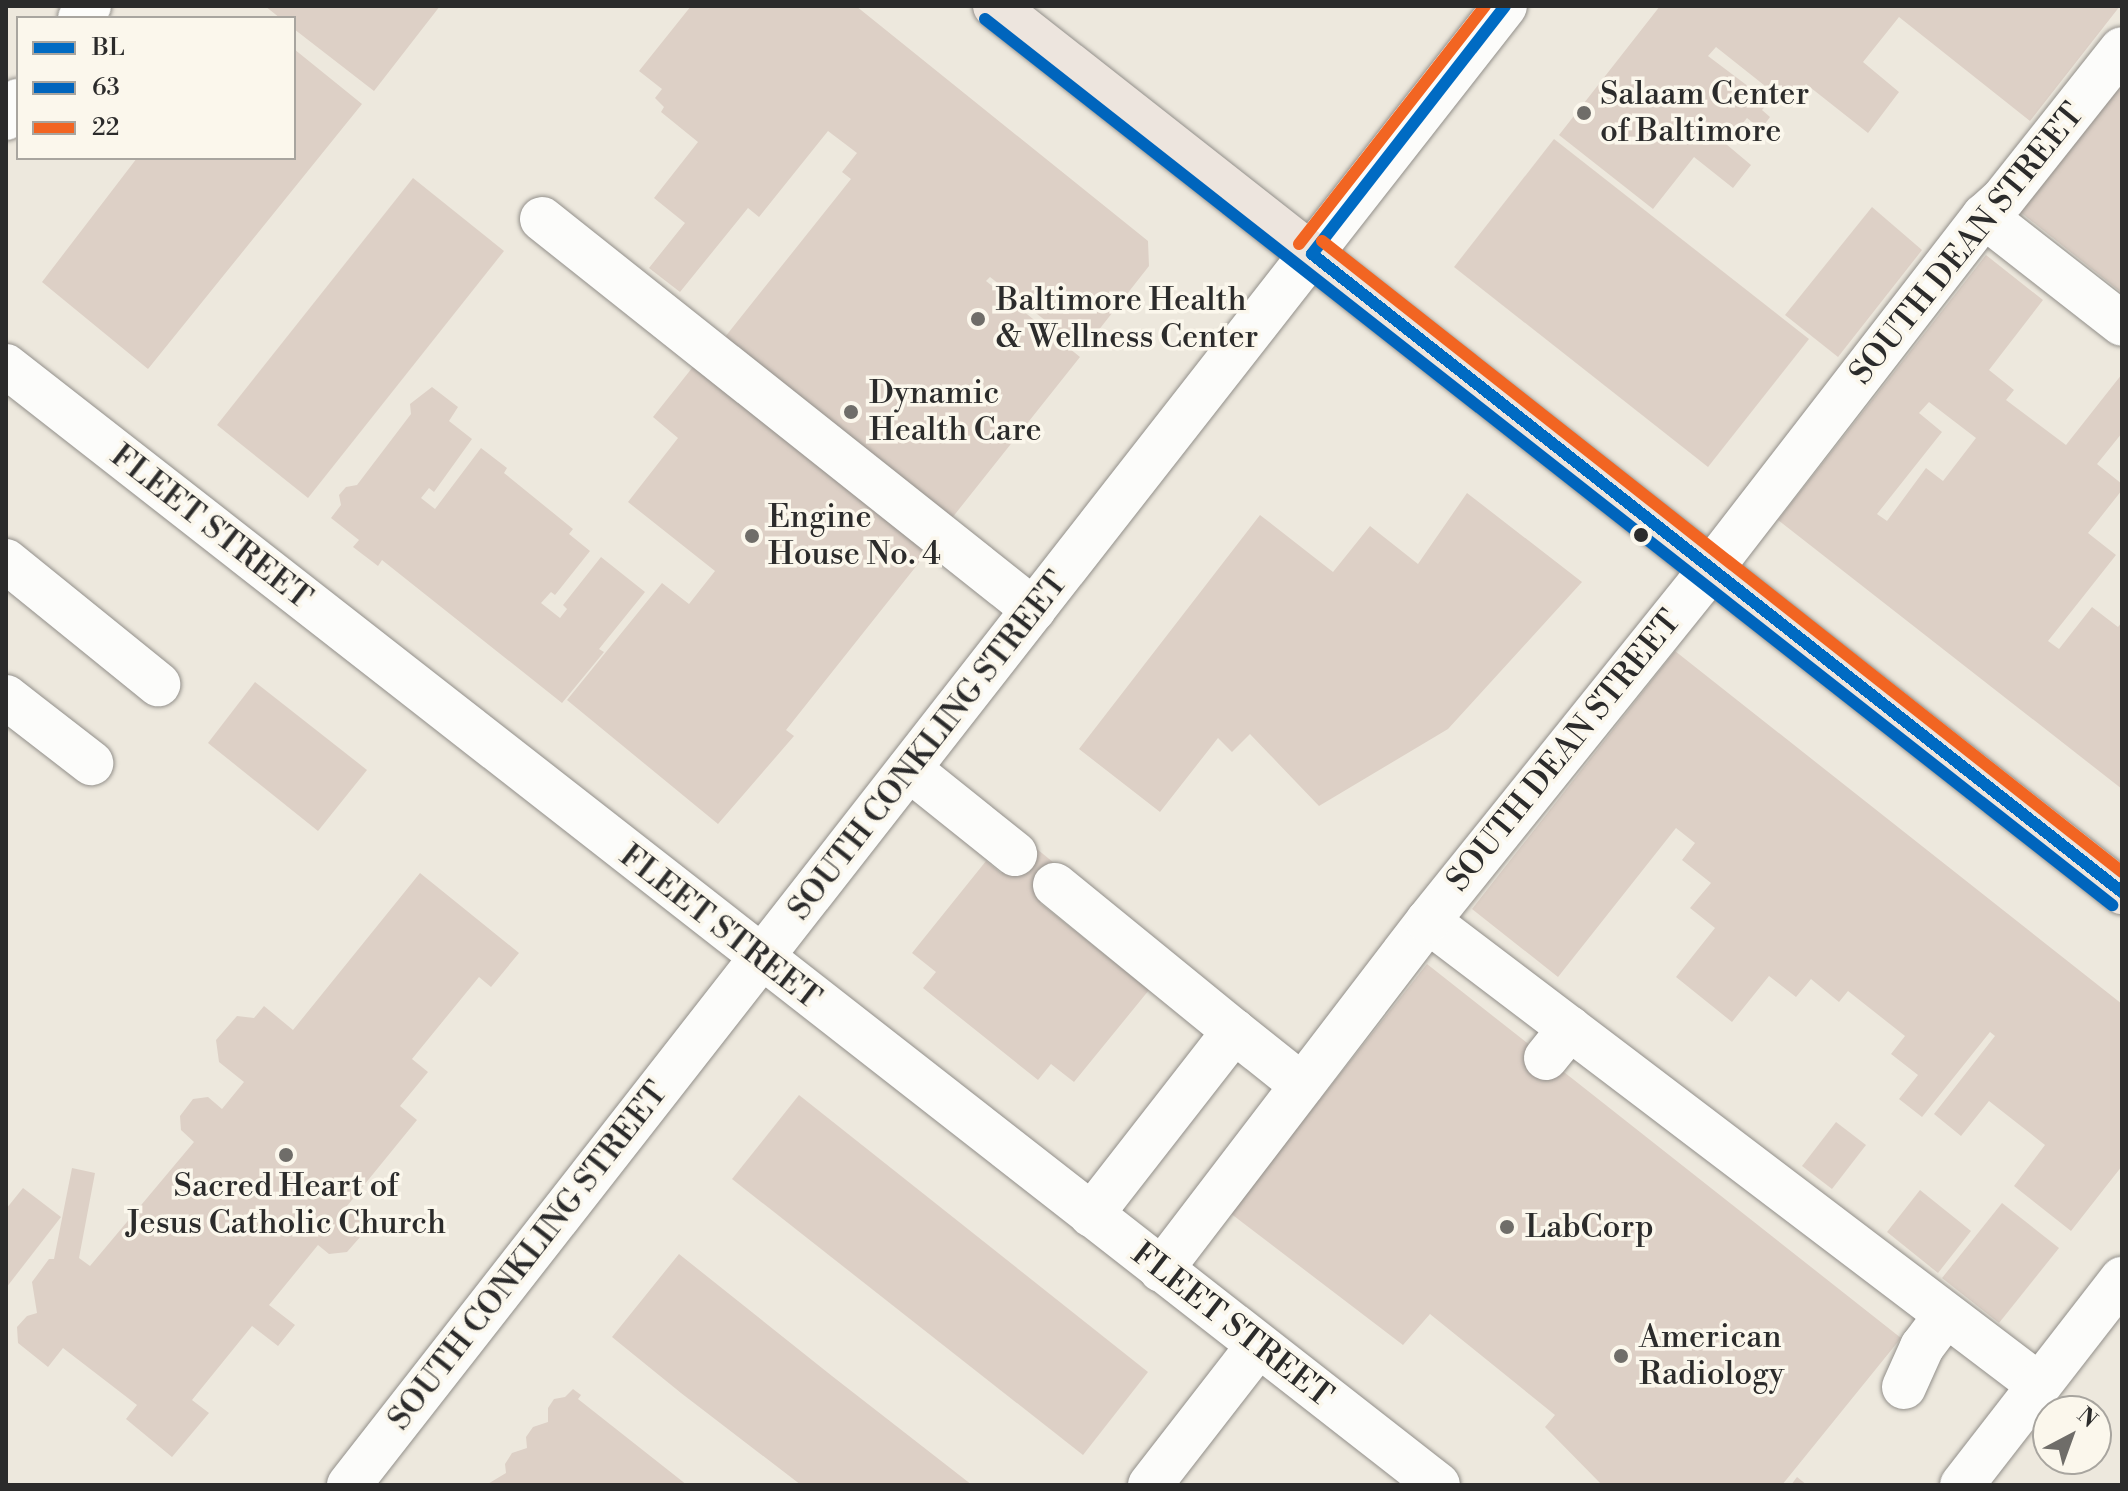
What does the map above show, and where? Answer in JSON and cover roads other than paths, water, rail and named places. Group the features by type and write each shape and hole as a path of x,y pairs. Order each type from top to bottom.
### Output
{"main road":[{"path":"995,6 2122,892"}],"street":[{"name":"SOUTH CONKLING STREET","path":"349,1485 1505,6"},
{"name":"SOUTH DEAN STREET","path":"1161,1270 1428,921 1711,569 1984,216 2003,199 2122,49"},
{"path":"1984,216 2122,324"},
{"path":"542,219 1034,610"},
{"name":"FLEET STREET","path":"6,366 1438,1485"},
{"path":"6,561 158,684"},
{"path":"6,697 91,763"},
{"path":"909,769 1015,854"},
{"path":"1055,885 1302,1085"},
{"path":"1428,921 1558,1043 1597,1074 1946,1315 2039,1385"},
{"path":"1091,1215 1234,1031"},
{"path":"1962,1485 2122,1279"},
{"path":"1904,1387 1922,1347 1946,1315"},
{"path":"1150,1485 1258,1346"}],"place":[{"name":"Salaam Center of Baltimore","path":"1584,113"},
{"name":"Baltimore Health & Wellness Center","path":"978,319"},
{"name":"Dynamic Health Care","path":"851,412"},
{"name":"Engine House No. 4","path":"752,536"},
{"name":"Sacred Heart of Jesus Catholic Church","path":"286,1155"},
{"name":"LabCorp","path":"1507,1227"},
{"name":"American Radiology","path":"1621,1356"}]}
